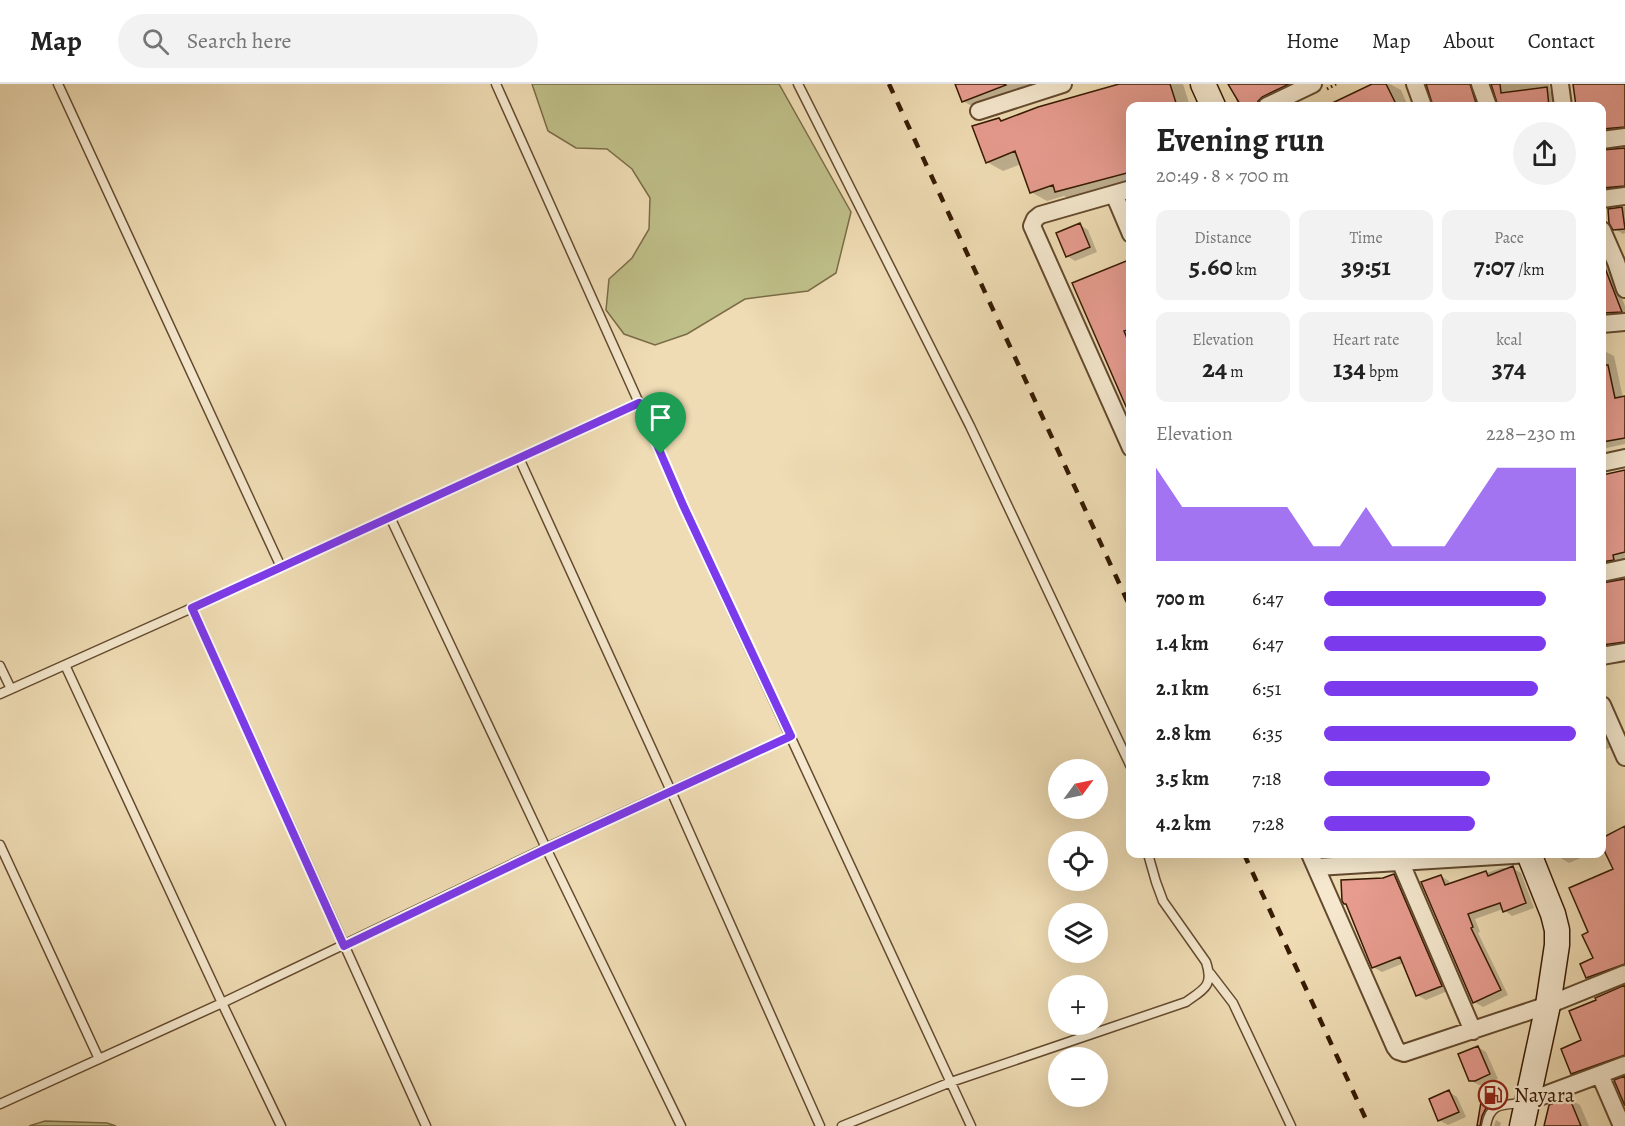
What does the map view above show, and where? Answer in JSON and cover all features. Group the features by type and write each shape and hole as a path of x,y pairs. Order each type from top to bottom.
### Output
{"main road":[{"path":"1203,84 1211,102"},
{"path":"1522,1126 1548,1005 1557,945 1557,930 1553,914 1531,858"}],"street":[{"path":"979,111 1063,84"},
{"path":"1275,102 1313,84"},
{"path":"1415,84 1422,102"},
{"path":"1480,84 1487,102"},
{"path":"1560,84 1562,102"},
{"path":"1606,139 1625,137"},
{"path":"1125,418 1032,226 1040,215 1126,190"},
{"path":"1114,194 1126,222"},
{"path":"1606,198 1625,196"},
{"path":"1606,238 1620,261 1625,289"},
{"path":"1606,324 1625,322"},
{"path":"1606,462 1625,458"},
{"path":"1606,572 1625,568"},
{"path":"1606,655 1625,652"},
{"path":"1606,714 1625,758"},
{"path":"1473,1031 1399,858 1314,860 1398,1051 1404,1053 1473,1031 1548,1005 1625,974"},
{"path":"1526,1102 1625,1065"},
{"path":"1600,1075 1622,1126"}],"lane":[{"path":"58,84 281,567"},
{"path":"496,84 683,505 971,1126"},
{"path":"798,84 970,426 1126,756"},
{"path":"0,694 639,403"},
{"path":"519,458 820,1126"},
{"path":"390,517 546,849 681,1126"},
{"path":"192,608 426,1126"},
{"path":"65,665 281,1126"},
{"path":"0,666 11,689"},
{"path":"0,1104 222,1003 791,736"},
{"path":"0,845 99,1059"},
{"path":"1149,858 1163,901 1233,1004 1291,1126"},
{"path":"842,1126 951,1082 1186,1002 1206,987 1210,973"},
{"path":"1486,1126 1492,1108 1526,1102"}],"green space":[{"path":"532,84 779,84 851,212 836,273 808,291 745,299 687,334 655,345 624,334 606,310 609,279 632,258 649,229 650,198 632,169 607,149 576,148 548,131"},
{"path":"45,1121 107,1123 116,1126 29,1126"}],"building":[{"path":"955,84 1005,84 1006,85 962,102"},
{"path":"1119,84 1170,84 1176,102 1126,102 1126,173 1055,192 1053,185 1030,193 1015,151 986,163 972,126 999,118 1001,121 1038,107"},
{"path":"1228,84 1289,84 1262,97 1258,102 1239,102"},
{"path":"1372,84 1386,84 1395,102 1334,102"},
{"path":"1426,84 1470,84 1476,102 1432,102"},
{"path":"1491,84 1500,84 1501,93 1547,87 1549,102 1497,102"},
{"path":"1573,84 1625,84 1625,127 1606,129 1606,102 1575,102"},
{"path":"1625,148 1625,186 1606,188 1606,150"},
{"path":"1622,207 1625,229 1613,230 1609,223 1608,209"},
{"path":"1080,223 1090,247 1066,257 1056,233"},
{"path":"1126,261 1126,330 1124,331 1126,336 1126,407 1072,283"},
{"path":"1606,271 1622,312 1606,313"},
{"path":"1606,365 1608,365 1615,398 1625,396 1625,438 1606,441"},
{"path":"1625,470 1625,552 1613,555 1614,560 1606,561 1606,474"},
{"path":"1625,579 1625,642 1606,644 1606,582"},
{"path":"1625,826 1625,964 1586,978 1580,964 1593,958 1582,935 1588,932 1569,888 1613,869 1606,854 1606,836"},
{"path":"1513,866 1526,903 1503,912 1500,903 1468,914 1473,927 1471,928 1501,990 1473,1003 1421,882 1441,875 1445,885 1486,871 1488,876"},
{"path":"1394,874 1442,986 1416,996 1400,957 1372,968 1346,904 1342,901 1341,880 1383,878"},
{"path":"1625,985 1625,1055 1571,1074 1561,1049 1581,1040 1569,1011"},
{"path":"1478,1046 1490,1074 1475,1081 1469,1081 1458,1054"},
{"path":"1625,1076 1625,1106 1614,1080"},
{"path":"1449,1090 1459,1112 1438,1121 1429,1099"},
{"path":"1483,1090 1500,1093 1498,1100 1486,1108 1480,1126 1477,1126"},
{"path":"1569,1097 1581,1126 1544,1126 1549,1105"}],"railway":[{"path":"889,84 1126,598"},
{"path":"1246,858 1369,1126"}],"place":[{"name":"Nayara","path":"1493,1095"}],"route":[{"path":"639,403 661,454 791,736 546,849 344,946 192,608 639,403"}]}
